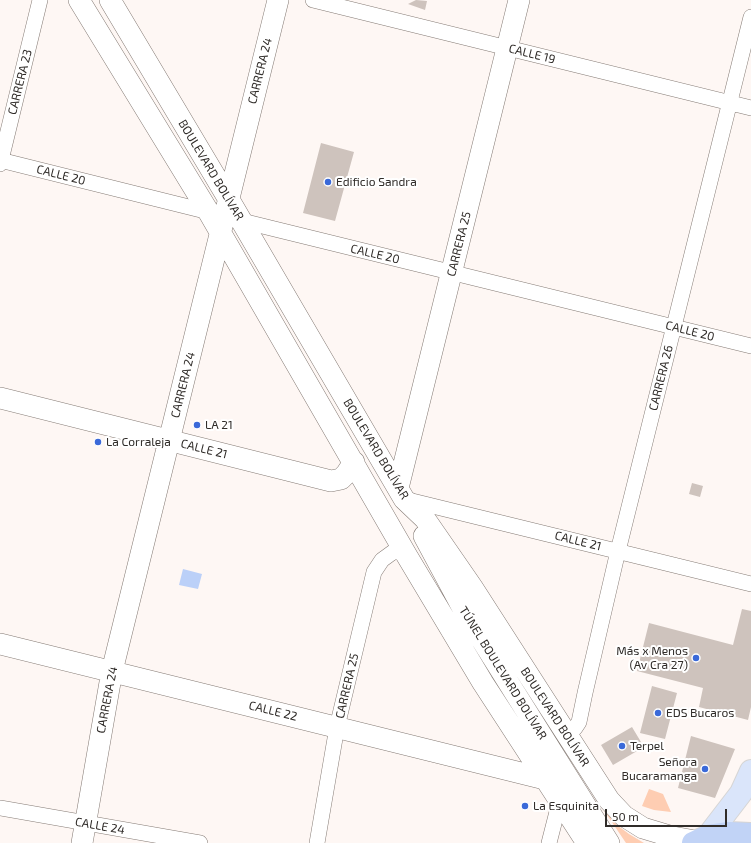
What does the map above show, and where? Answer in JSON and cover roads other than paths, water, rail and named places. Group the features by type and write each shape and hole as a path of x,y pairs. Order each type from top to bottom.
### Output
{"highway":[{"path":"699,840 729,833 751,834"}],"main road":[{"name":"BOULEVARD BOLÍVAR","path":"79,0 224,216 401,493 425,519 465,576 609,800 624,816 643,828 673,837 699,840"},
{"name":"BOULEVARD BOLÍVAR","path":"110,0 354,462 407,556 483,683 587,843"},
{"name":"CARRERA 24","path":"83,833 112,671 278,0"},
{"name":"CARRERA 25","path":"401,493 452,272 519,0"},
{"name":"CALLE 21","path":"0,398 331,481 341,479 354,462"},
{"name":"TÚNEL BOULEVARD BOLÍVAR","path":"401,493 468,618 610,843"},
{"name":"CALLE 22","path":"0,644 545,779"},
{"path":"699,840 741,793 751,771"}],"street":[{"name":"CARRERA 23","path":"0,162 40,0"},
{"name":"CALLE 19","path":"313,0 751,108"},
{"name":"CARRERA 26","path":"565,733 575,728 579,722 618,552 751,17"},
{"name":"CALLE 20","path":"0,162 751,346"},
{"name":"CALLE 21","path":"401,493 618,552 751,584"},
{"name":"CARRERA 25","path":"316,843 337,727 374,572 382,560 393,552 399,552 407,556"},
{"path":"549,843 560,800"},
{"name":"CALLE 24","path":"0,808 83,833 200,843"}],"water":[{"path":"183,569 202,574 198,589 179,585"}],"place":[{"name":"Edificio Sandra","path":"328,182"},
{"name":"LA 21","path":"197,425"},
{"name":"La Corraleja","path":"98,442"},
{"name":"Más x Menos (Av Cra 27)","path":"696,658"},
{"name":"EDS Bucaros","path":"658,713"},
{"name":"Terpel","path":"622,746"},
{"name":"Señora Bucaramanga","path":"705,769"},
{"name":"La Esquinita","path":"525,806"}]}
